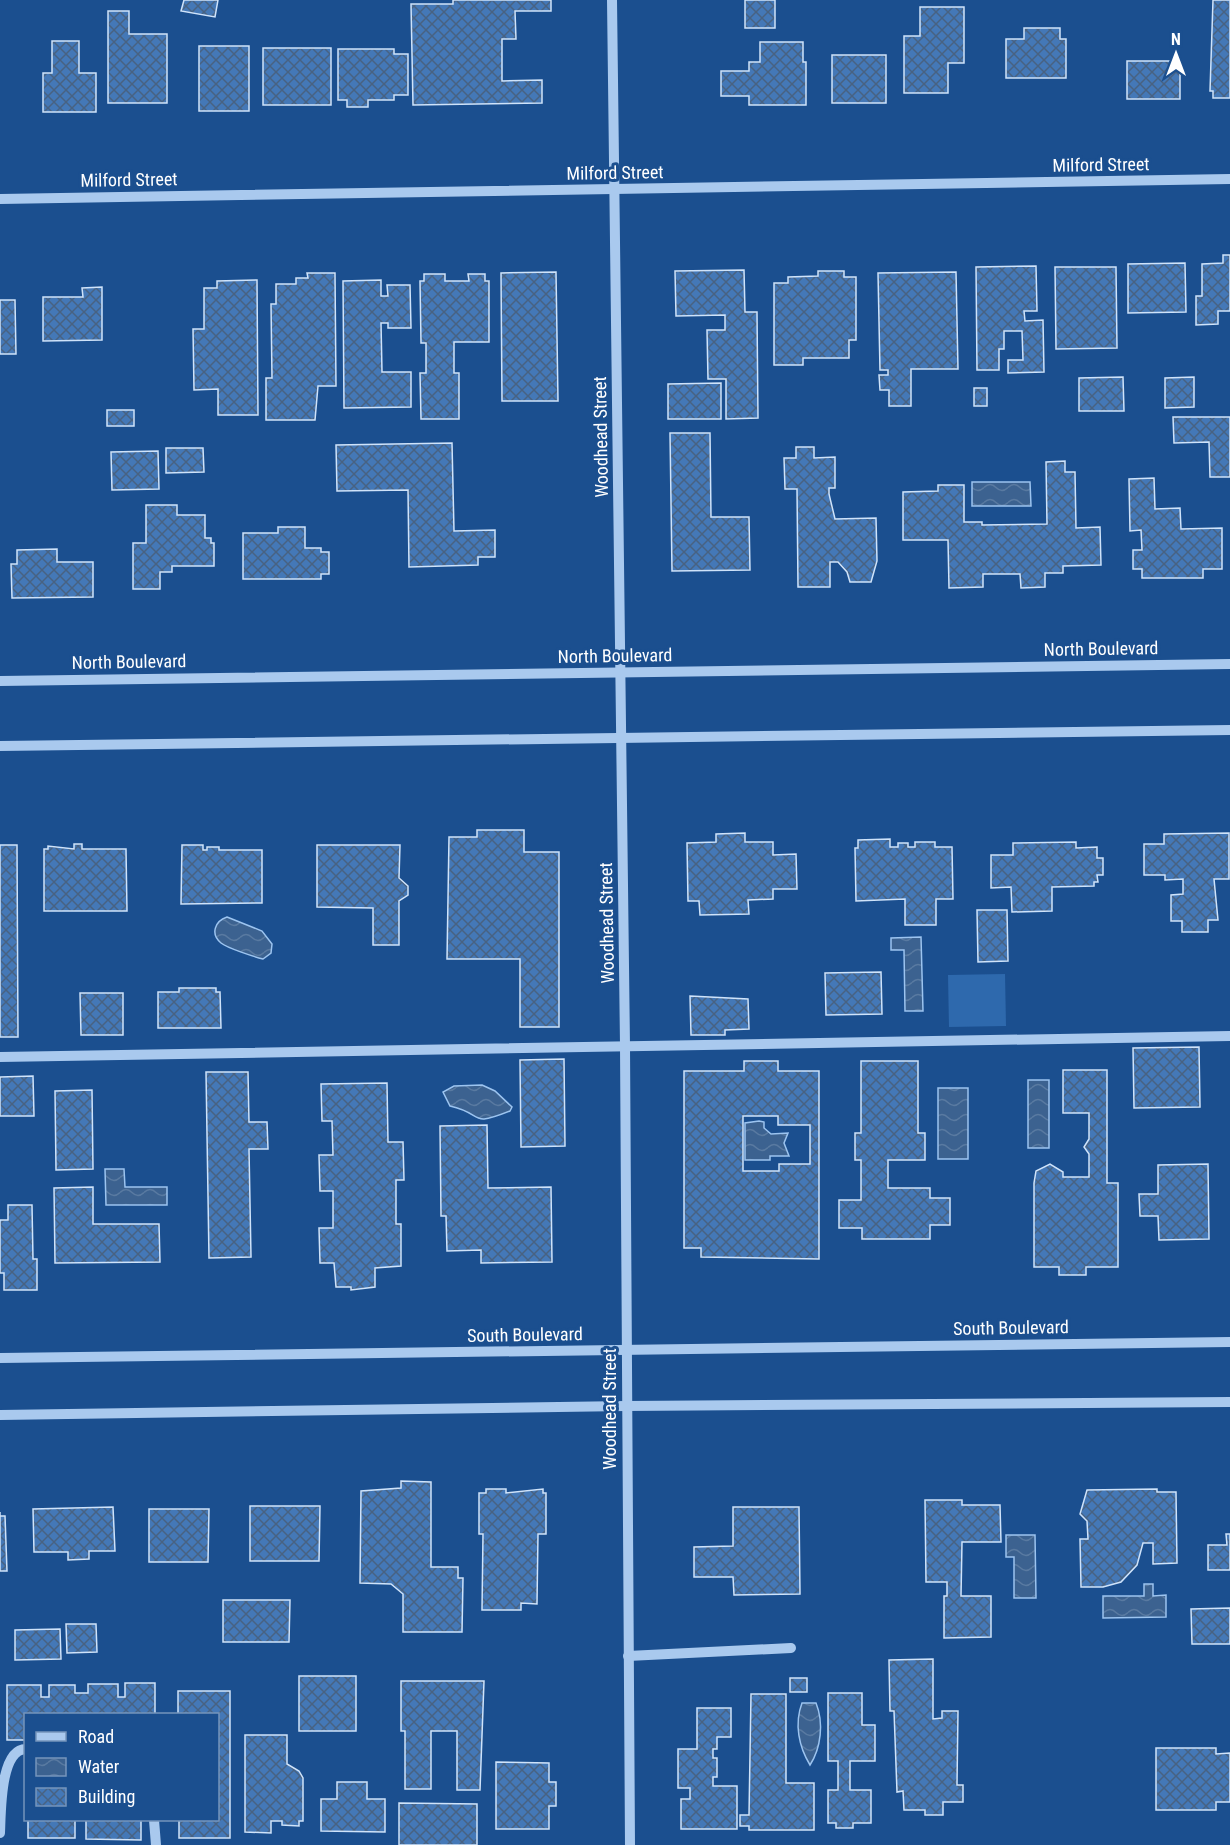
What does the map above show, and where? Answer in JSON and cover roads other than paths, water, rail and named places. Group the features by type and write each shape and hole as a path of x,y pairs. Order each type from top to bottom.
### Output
{"street":[{"name":"Woodhead Street","path":"612,0 622,738 630,1845"},
{"name":"Milford Street","path":"0,199 1230,179"},
{"name":"North Boulevard","path":"0,681 1230,664"},
{"path":"0,746 1230,730"},
{"path":"0,1057 1230,1036"},
{"name":"South Boulevard","path":"0,1358 1230,1342"},
{"path":"0,1415 626,1406 1230,1402"},
{"path":"628,1656 791,1648"},
{"path":"0,1833 2,1776 9,1756 24,1750"},
{"path":"154,1821 156,1845"}],"water":[{"path":"972,482 1030,482 1031,506 972,506"},
{"path":"227,917 262,931 272,944 271,953 263,959 221,943 216,936 215,928 219,921"},
{"path":"921,937 923,1011 905,1011 904,950 891,950 891,938"},
{"path":"1028,1080 1049,1080 1049,1148 1028,1148"},
{"path":"482,1085 495,1091 512,1107 510,1111 488,1119 477,1118 450,1106 443,1092 454,1086"},
{"path":"938,1088 968,1088 968,1159 938,1159"},
{"path":"764,1122 764,1128 771,1134 788,1133 784,1143 789,1156 770,1156 770,1160 745,1160 745,1123"},
{"path":"105,1169 124,1169 125,1187 167,1187 167,1205 106,1205"},
{"path":"1006,1535 1035,1535 1036,1598 1014,1598 1014,1557 1006,1557"},
{"path":"1144,1584 1153,1584 1153,1596 1166,1595 1166,1617 1103,1618 1103,1596 1144,1596"},
{"path":"802,1703 816,1703 820,1719 819,1743 810,1765 799,1735 798,1719"}]}
